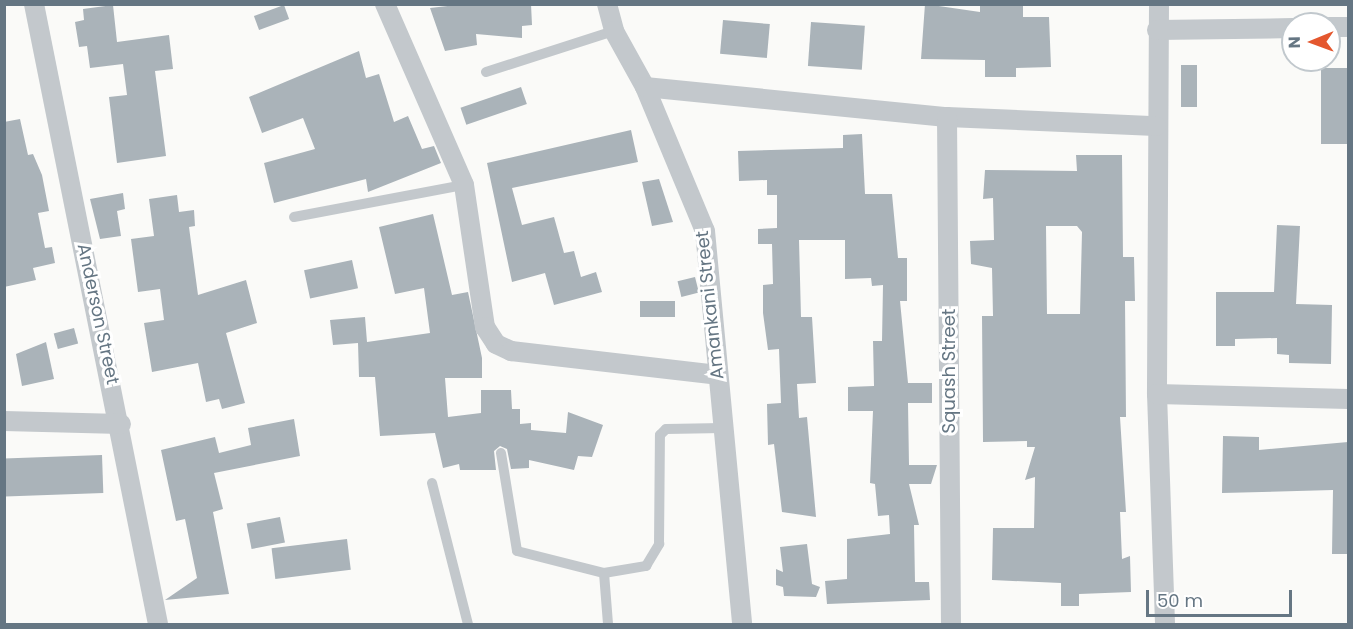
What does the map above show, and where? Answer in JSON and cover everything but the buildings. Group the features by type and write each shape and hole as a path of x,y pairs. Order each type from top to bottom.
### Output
{"street":[{"name":"Anderson Street","path":"34,4 121,424 158,624"},
{"path":"385,4 464,185 485,327 496,344 511,351 718,375"},
{"name":"Amankani Street","path":"607,4 614,31 645,87 705,231 742,624"},
{"path":"1159,4 1156,126 1157,394 1165,624"},
{"path":"1157,30 1281,28"},
{"path":"645,87 947,117 1156,126"},
{"name":"Squash Street","path":"947,117 951,624"},
{"path":"1157,394 1348,399"},
{"path":"4,421 121,424"}],"lane":[{"path":"486,72 614,31"},
{"path":"294,217 464,185"},
{"path":"501,453 517,551 604,573 646,566 659,544 660,435 666,429 723,428"},
{"path":"432,483 468,624"},
{"path":"604,573 608,624"}]}
